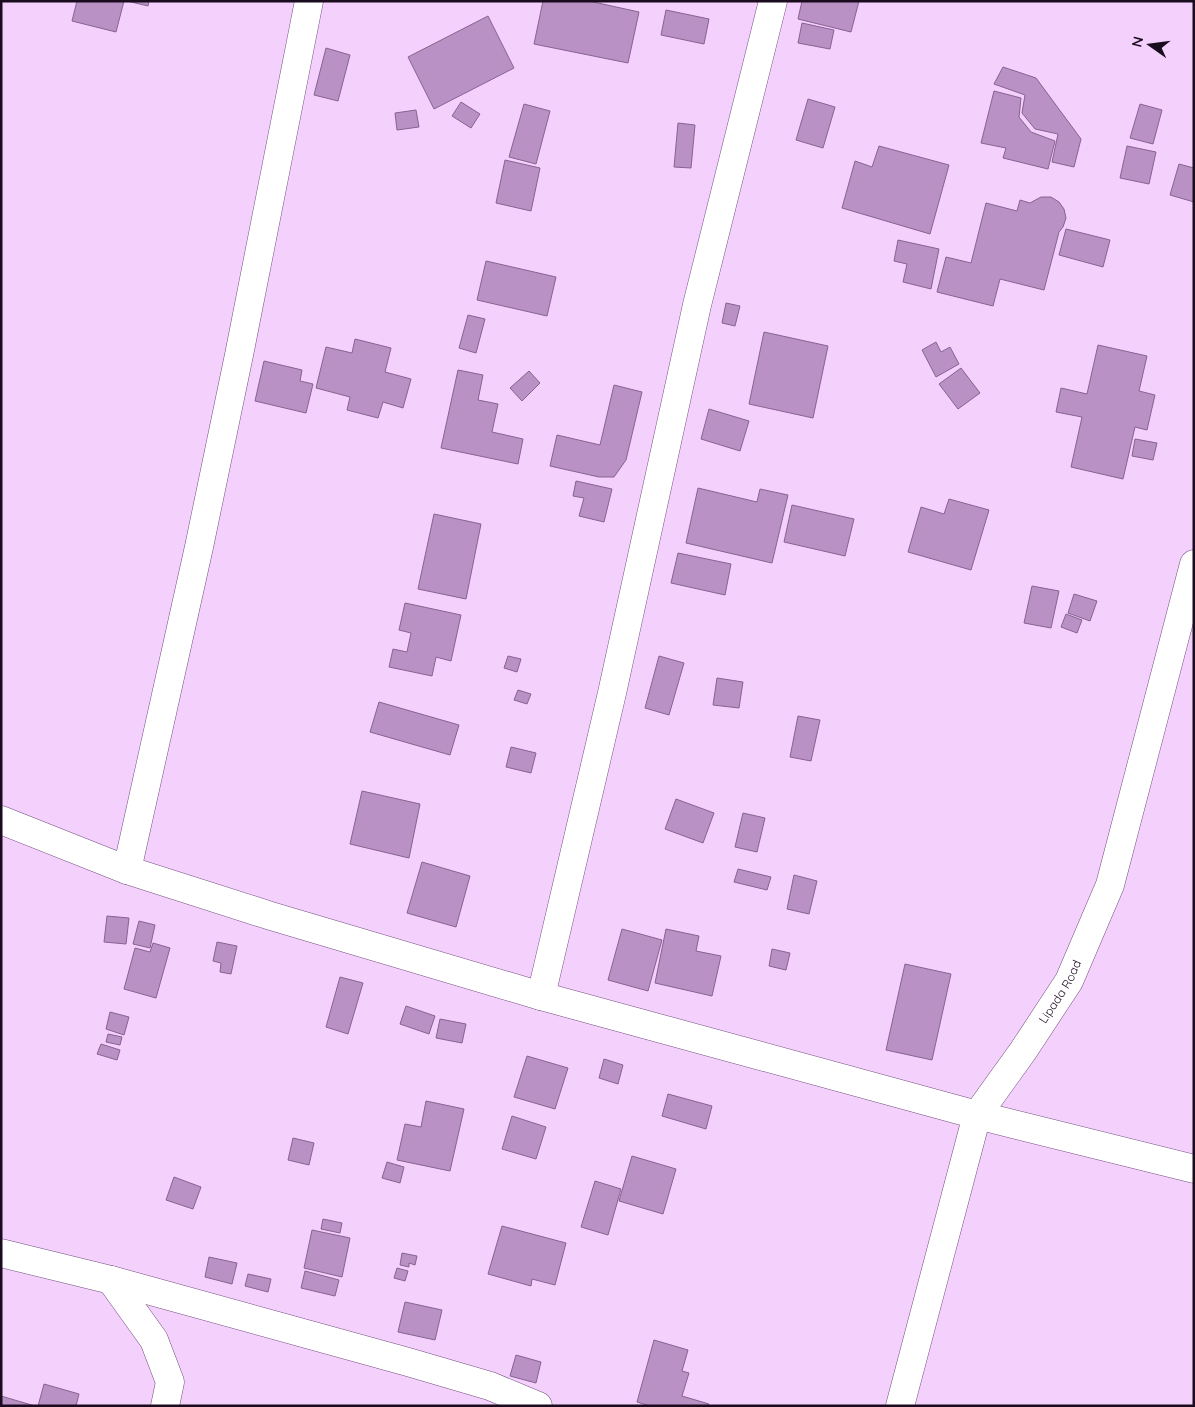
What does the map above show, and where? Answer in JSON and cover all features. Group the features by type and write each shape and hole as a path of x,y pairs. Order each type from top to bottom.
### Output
{"street":[{"path":"127,870 221,441 309,1"},
{"path":"541,996 612,693 697,305 773,1"},
{"name":"Lipada Road","path":"900,1406 977,1115 1023,1051 1069,981 1110,885 1194,564"},
{"path":"1,820 127,870 271,916 541,996 977,1115 1194,1170"},
{"path":"1,1253 111,1280 490,1386 538,1406"},
{"path":"111,1280 154,1340 170,1382 165,1406"}],"building":[{"path":"77,1 124,1 116,32 72,21"},
{"path":"127,1 149,1 148,6"},
{"path":"543,1 589,1 639,12 628,63 534,44"},
{"path":"802,1 859,1 851,32 798,19"},
{"path":"666,10 709,19 704,44 661,35"},
{"path":"488,16 514,68 434,109 408,57"},
{"path":"802,23 834,30 830,49 798,43"},
{"path":"326,48 350,55 338,101 314,95"},
{"path":"1003,67 1036,78 1081,139 1074,167 1052,162 1058,134 1035,129 1022,113 1025,95 994,84"},
{"path":"994,91 1021,98 1019,117 1031,132 1055,141 1048,169 1003,158 1006,148 981,143"},
{"path":"808,99 835,107 823,148 796,140"},
{"path":"461,102 480,114 471,128 452,116"},
{"path":"524,104 550,111 536,164 509,157"},
{"path":"1140,104 1162,110 1153,144 1130,138"},
{"path":"416,110 419,127 397,130 395,113"},
{"path":"678,123 695,125 691,168 674,167"},
{"path":"879,146 949,165 930,234 842,208 855,161 872,167"},
{"path":"1127,146 1156,152 1149,184 1120,178"},
{"path":"505,160 540,168 531,211 496,203"},
{"path":"1179,164 1194,168 1194,202 1170,195"},
{"path":"1041,197 1051,197 1059,202 1064,209 1066,218 1059,232 1044,290 1000,279 993,306 937,292 946,257 971,263 986,203 1017,211 1020,200 1030,203"},
{"path":"1066,229 1110,240 1103,267 1059,255"},
{"path":"898,240 939,249 931,289 903,282 907,264 894,261"},
{"path":"486,261 556,277 547,316 477,300"},
{"path":"726,303 740,306 735,326 722,323"},
{"path":"468,315 485,319 476,353 459,348"},
{"path":"764,332 828,346 813,418 749,404"},
{"path":"355,339 391,348 385,372 411,379 403,408 383,402 378,418 347,410 350,397 316,388 326,347 352,353"},
{"path":"936,342 941,352 950,347 959,364 936,377 922,350"},
{"path":"1098,345 1147,356 1139,391 1155,395 1147,430 1135,427 1123,479 1071,467 1082,417 1056,412 1061,388 1087,394"},
{"path":"264,361 302,370 300,381 313,384 306,413 255,401"},
{"path":"961,368 980,393 958,409 939,384"},
{"path":"458,370 483,375 478,400 498,404 492,432 523,439 518,464 441,448"},
{"path":"529,371 540,383 522,401 510,388"},
{"path":"614,385 642,392 626,460 614,477 599,477 550,466 557,435 600,445"},
{"path":"709,409 749,421 740,451 701,439"},
{"path":"1135,439 1157,443 1153,460 1132,456"},
{"path":"576,481 612,489 604,522 579,516 584,498 573,496"},
{"path":"698,488 757,502 760,489 788,495 772,563 686,543"},
{"path":"949,499 989,510 971,570 908,552 921,507 944,514"},
{"path":"792,505 854,519 845,556 784,542"},
{"path":"434,514 481,524 466,599 418,589"},
{"path":"678,553 731,564 725,595 671,583"},
{"path":"1032,586 1059,591 1051,628 1024,623"},
{"path":"1074,594 1097,601 1090,621 1068,613"},
{"path":"405,603 461,615 451,661 436,657 432,676 389,667 393,649 407,652 411,633 399,630"},
{"path":"1066,614 1082,620 1077,633 1061,627"},
{"path":"508,656 521,659 517,672 504,668"},
{"path":"659,656 684,663 669,715 645,708"},
{"path":"717,678 743,682 739,708 713,705"},
{"path":"518,690 531,694 527,704 514,700"},
{"path":"379,702 459,725 450,755 370,732"},
{"path":"798,716 820,720 811,761 790,757"},
{"path":"511,747 536,753 531,773 506,767"},
{"path":"362,791 420,804 409,858 350,844"},
{"path":"676,799 714,813 703,843 665,829"},
{"path":"743,813 765,818 757,852 735,847"},
{"path":"422,862 470,876 456,927 407,913"},
{"path":"738,869 771,877 767,890 734,882"},
{"path":"794,875 817,881 809,914 787,909"},
{"path":"107,916 129,918 126,944 104,942"},
{"path":"139,921 155,925 150,948 133,944"},
{"path":"622,929 662,940 648,991 608,980"},
{"path":"666,929 699,936 696,951 721,956 712,996 655,983"},
{"path":"217,942 237,946 231,974 220,972 221,963 213,961"},
{"path":"153,943 170,948 156,998 124,989 135,948 150,952"},
{"path":"772,949 790,953 786,970 769,966"},
{"path":"905,964 951,974 932,1060 886,1050"},
{"path":"340,977 363,983 348,1034 326,1027"},
{"path":"406,1006 435,1016 429,1034 400,1024"},
{"path":"110,1012 129,1017 124,1035 106,1029"},
{"path":"440,1019 466,1024 462,1043 436,1038"},
{"path":"108,1034 122,1037 120,1045 106,1042"},
{"path":"101,1044 120,1050 117,1060 97,1054"},
{"path":"527,1056 568,1068 555,1109 514,1097"},
{"path":"604,1059 623,1065 618,1084 599,1078"},
{"path":"668,1094 712,1106 706,1129 662,1116"},
{"path":"426,1101 464,1109 450,1171 397,1160 405,1124 421,1127"},
{"path":"512,1116 546,1127 536,1159 502,1149"},
{"path":"293,1138 314,1143 309,1165 288,1160"},
{"path":"632,1156 676,1169 663,1214 619,1201"},
{"path":"387,1162 404,1167 400,1183 382,1178"},
{"path":"174,1177 201,1187 193,1209 166,1200"},
{"path":"595,1181 621,1189 608,1235 581,1227"},
{"path":"323,1219 342,1223 340,1233 321,1229"},
{"path":"502,1226 566,1243 555,1285 532,1279 531,1286 488,1274"},
{"path":"312,1230 350,1238 342,1277 304,1268"},
{"path":"402,1253 417,1256 415,1265 409,1263 409,1267 400,1265"},
{"path":"209,1257 237,1263 232,1284 205,1277"},
{"path":"397,1268 408,1271 405,1281 394,1278"},
{"path":"305,1271 339,1280 335,1296 301,1288"},
{"path":"248,1274 271,1279 268,1292 245,1286"},
{"path":"405,1302 442,1310 435,1340 398,1332"},
{"path":"654,1340 688,1350 682,1371 689,1373 682,1396 709,1404 708,1406 650,1406 637,1402"},
{"path":"516,1355 541,1362 536,1383 510,1376"},
{"path":"44,1384 79,1394 76,1406 38,1406"},
{"path":"1,1396 35,1406 1,1406"}]}
